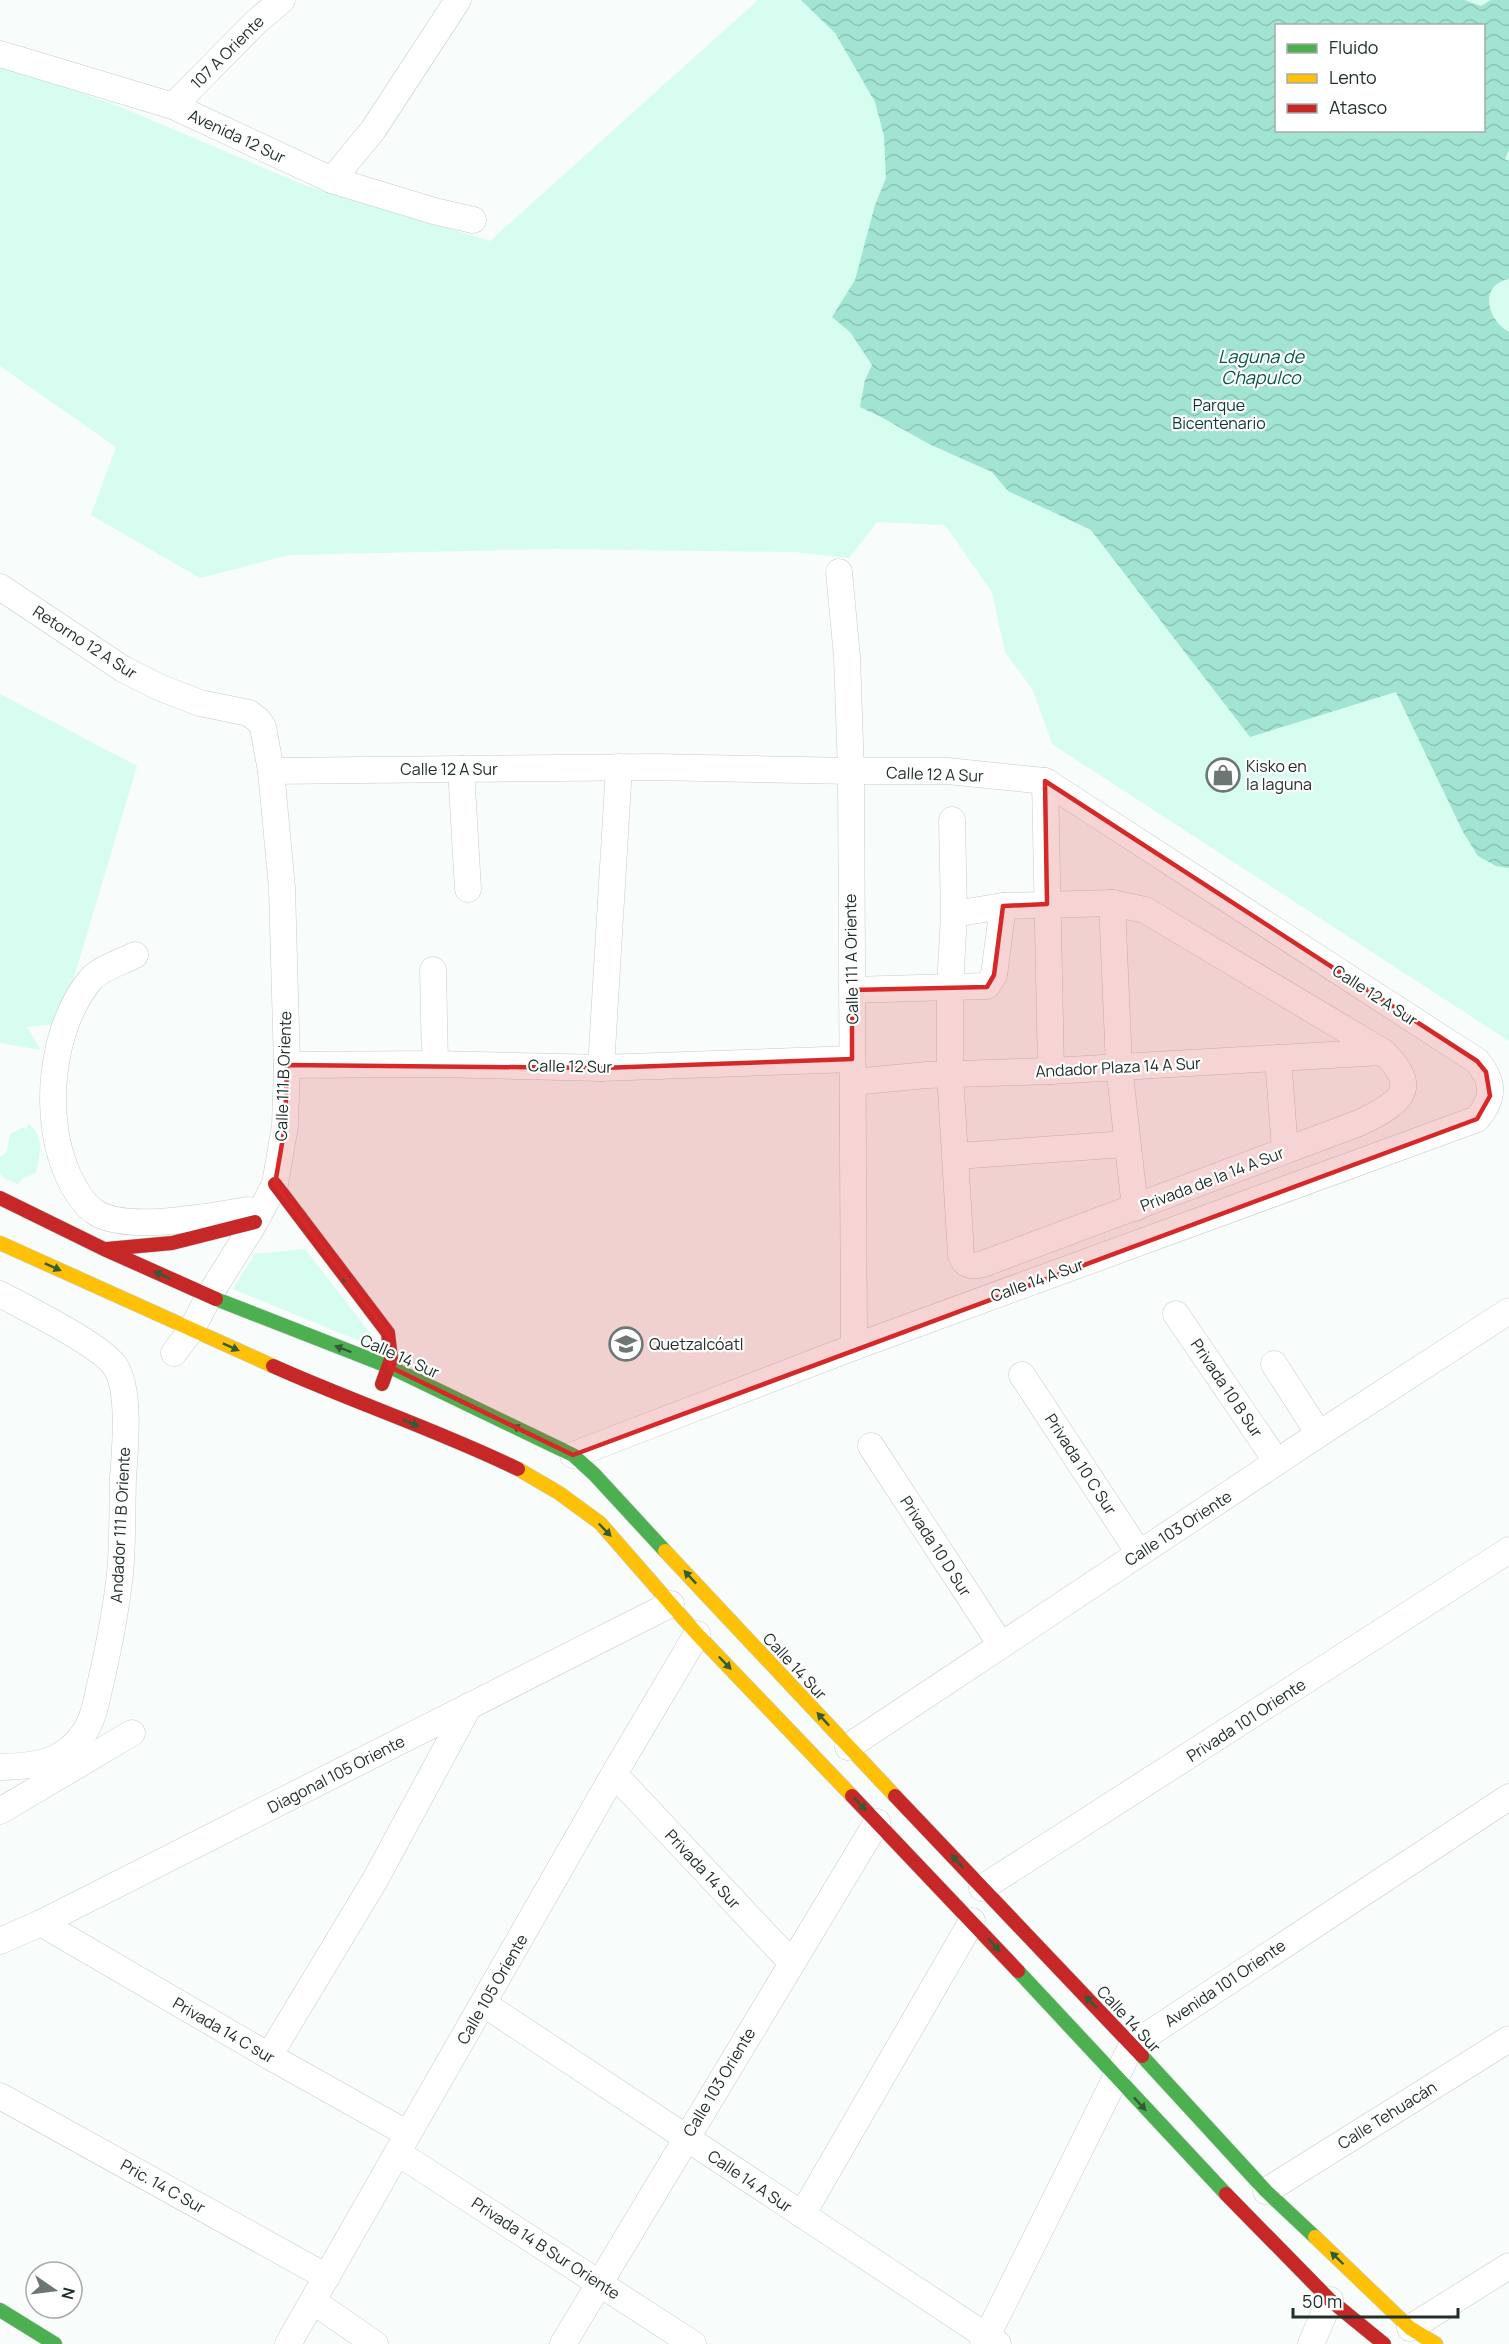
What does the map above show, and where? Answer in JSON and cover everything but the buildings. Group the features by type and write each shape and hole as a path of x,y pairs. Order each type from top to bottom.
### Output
{"main road":[{"path":"275,1184 388,1333 391,1345 390,1367 371,1407"},
{"name":"Calle 14 Sur","path":"0,1198 104,1249 209,1296 390,1367 573,1455 594,1474 848,1747 1132,2045 1266,2191 1410,2328 1436,2344"},
{"path":"104,1249 172,1243 259,1215"},
{"path":"0,1243 324,1389 482,1452 559,1493 600,1523 697,1634 972,1921 1115,2078 1242,2212 1330,2300 1384,2344"},
{"path":"0,2310 55,2344"}],"street":[{"name":"107 A Oriente","path":"173,106 256,22 282,0"},
{"path":"332,180 373,130 458,0"},
{"name":"Avenida 12 Sur","path":"0,54 173,106 332,180 434,211 473,220"},
{"name":"Calle 111 A Oriente","path":"839,572 848,657 851,771 854,1347"},
{"name":"Retorno 12 A Sur","path":"0,587 123,669 161,688 200,703 249,713 263,727 271,771"},
{"path":"601,1068 619,767"},
{"name":"Calle 12 A Sur","path":"271,771 619,767 947,771 1045,781 1477,1061 1486,1072 1490,1085 1490,1096"},
{"path":"461,769 468,889"},
{"name":"Calle 111 B Oriente","path":"174,1353 192,1329 275,1184 285,1126 287,1065 282,888 271,771"},
{"path":"1045,781 1051,1071"},
{"path":"952,820 954,914 950,988 950,1074 957,1156 1126,1144"},
{"path":"1112,903 1119,1066 1135,1208"},
{"path":"954,914 1003,906 1112,903 1153,914 1383,1052"},
{"path":"852,990 983,987 994,975 1003,906"},
{"path":"135,955 93,977 70,1012 62,1035 55,1075 53,1115 56,1143 73,1185 95,1212 135,1222 259,1215"},
{"path":"433,970 435,1064"},
{"name":"Andador Plaza 14 A Sur","path":"852,1070 950,1074 1051,1071 1383,1052"},
{"name":"Privada de la 14 A Sur","path":"957,1156 961,1255 968,1265 975,1266 1359,1123 1396,1101 1402,1090 1403,1077 1398,1067 1383,1052"},
{"path":"1278,1058 1286,1150"},
{"name":"Calle 12 Sur","path":"287,1065 435,1064 852,1070"},
{"name":"Calle 14 A Sur","path":"573,1455 854,1347 1477,1119 1485,1109 1490,1096"},
{"name":"Andador 111 B Oriente","path":"0,1294 102,1353 116,1367 122,1384 126,1422 120,1574 110,1645 94,1712 85,1732 72,1748 55,1759 36,1766 0,1767"},
{"name":"Calle 103 Oriente","path":"848,1747 1318,1434 1509,1311"},
{"name":"Privada 10 B Sur","path":"1176,1314 1277,1462"},
{"path":"1274,1364 1318,1434"},
{"name":"Privada 10 C Sur","path":"1022,1375 1139,1553"},
{"name":"Privada 10 D Sur","path":"871,1446 1001,1645"},
{"name":"Privada 101 Oriente","path":"982,1888 1509,1550"},
{"name":"Diagonal 105 Oriente","path":"0,1941 42,1923 671,1604"},
{"name":"Calle 105 Oriente","path":"288,2344 614,1774 697,1634"},
{"path":"269,2056 375,1880 469,1706"},
{"path":"0,1811 132,1733"},
{"name":"Privada 14 Sur","path":"614,1774 792,1963"},
{"name":"Avenida 101 Oriente","path":"989,2342 1132,2045 1509,1797"},
{"name":"Calle 103 Oriente","path":"563,2344 877,1822"},
{"path":"802,2215 972,1921"},
{"name":"Privada 14 C sur","path":"42,1923 269,2056 403,2144"},
{"name":"Calle 14 A Sur","path":"484,2004 989,2342"},
{"name":"Calle Tehuacán","path":"1266,2191 1509,2039"},
{"name":"Pric. 14 C Sur","path":"0,2096 327,2277"},
{"name":"Privada 14 B Sur Oriente","path":"403,2144 693,2344"},
{"path":"1410,2328 1509,2266"},
{"path":"1311,2344 1330,2300"},
{"path":"314,2302 375,2344"}],"highlighted area":[{"path":"1045,781 1477,1061 1486,1072 1490,1096 1477,1119 573,1455 390,1367 388,1333 275,1184 285,1126 287,1065 601,1068 852,1059 852,990 987,987 994,975 1003,906 1047,904"}],"green space":[{"name":"Parque Bicentenario","path":"755,0 1509,0 1509,1041 1052,744 1033,690 1005,652 992,592 945,525 877,522 849,558 794,552 554,549 289,555 200,578 91,515 116,447 0,366 0,64 123,108 304,185 490,241 757,1"},
{"path":"0,694 137,766 60,1024 27,1027 41,1050 0,1043"},
{"path":"28,1123 39,1140 39,1159 36,1173 23,1178 18,1184 0,1174 0,1157 7,1152 10,1134 22,1128 27,1129"},
{"path":"305,1249 384,1351 233,1289 255,1254"}],"water":[{"name":"Laguna de Chapulco","path":"801,0 1464,0 1481,6 1491,0 1509,0 1509,150 1505,159 1509,161 1509,279 1493,288 1489,303 1495,320 1509,332 1509,868 1496,866 1478,856 1463,832 1396,692 1250,737 1091,530 1008,491 992,472 929,444 860,407 865,380 872,365 850,332 832,317 855,280 875,205 886,178 884,136 875,102 835,33"}],"traffic: fast":[{"path":"216,1299 390,1367 573,1455 594,1474 665,1551"},
{"path":"1018,1971 1226,2194"},
{"path":"1142,2056 1266,2191 1315,2237"},
{"path":"0,2310 55,2344"}],"traffic: slow":[{"path":"0,1243 273,1366"},
{"path":"518,1469 559,1493 600,1523 697,1634 852,1796"},
{"path":"665,1551 895,1796"},
{"path":"1315,2237 1410,2328 1436,2344"}],"traffic: jam":[{"path":"275,1184 388,1333 391,1359 382,1384"},
{"path":"0,1198 104,1249 216,1299"},
{"path":"107,1249 172,1243 255,1222"},
{"path":"273,1366 518,1469"},
{"path":"852,1796 1018,1971"},
{"path":"895,1796 1142,2056"},
{"path":"1226,2194 1330,2300 1384,2344"}],"place":[{"name":"Kisko en la laguna","path":"1223,775"},
{"name":"Quetzalcóatl","path":"626,1344"}]}
